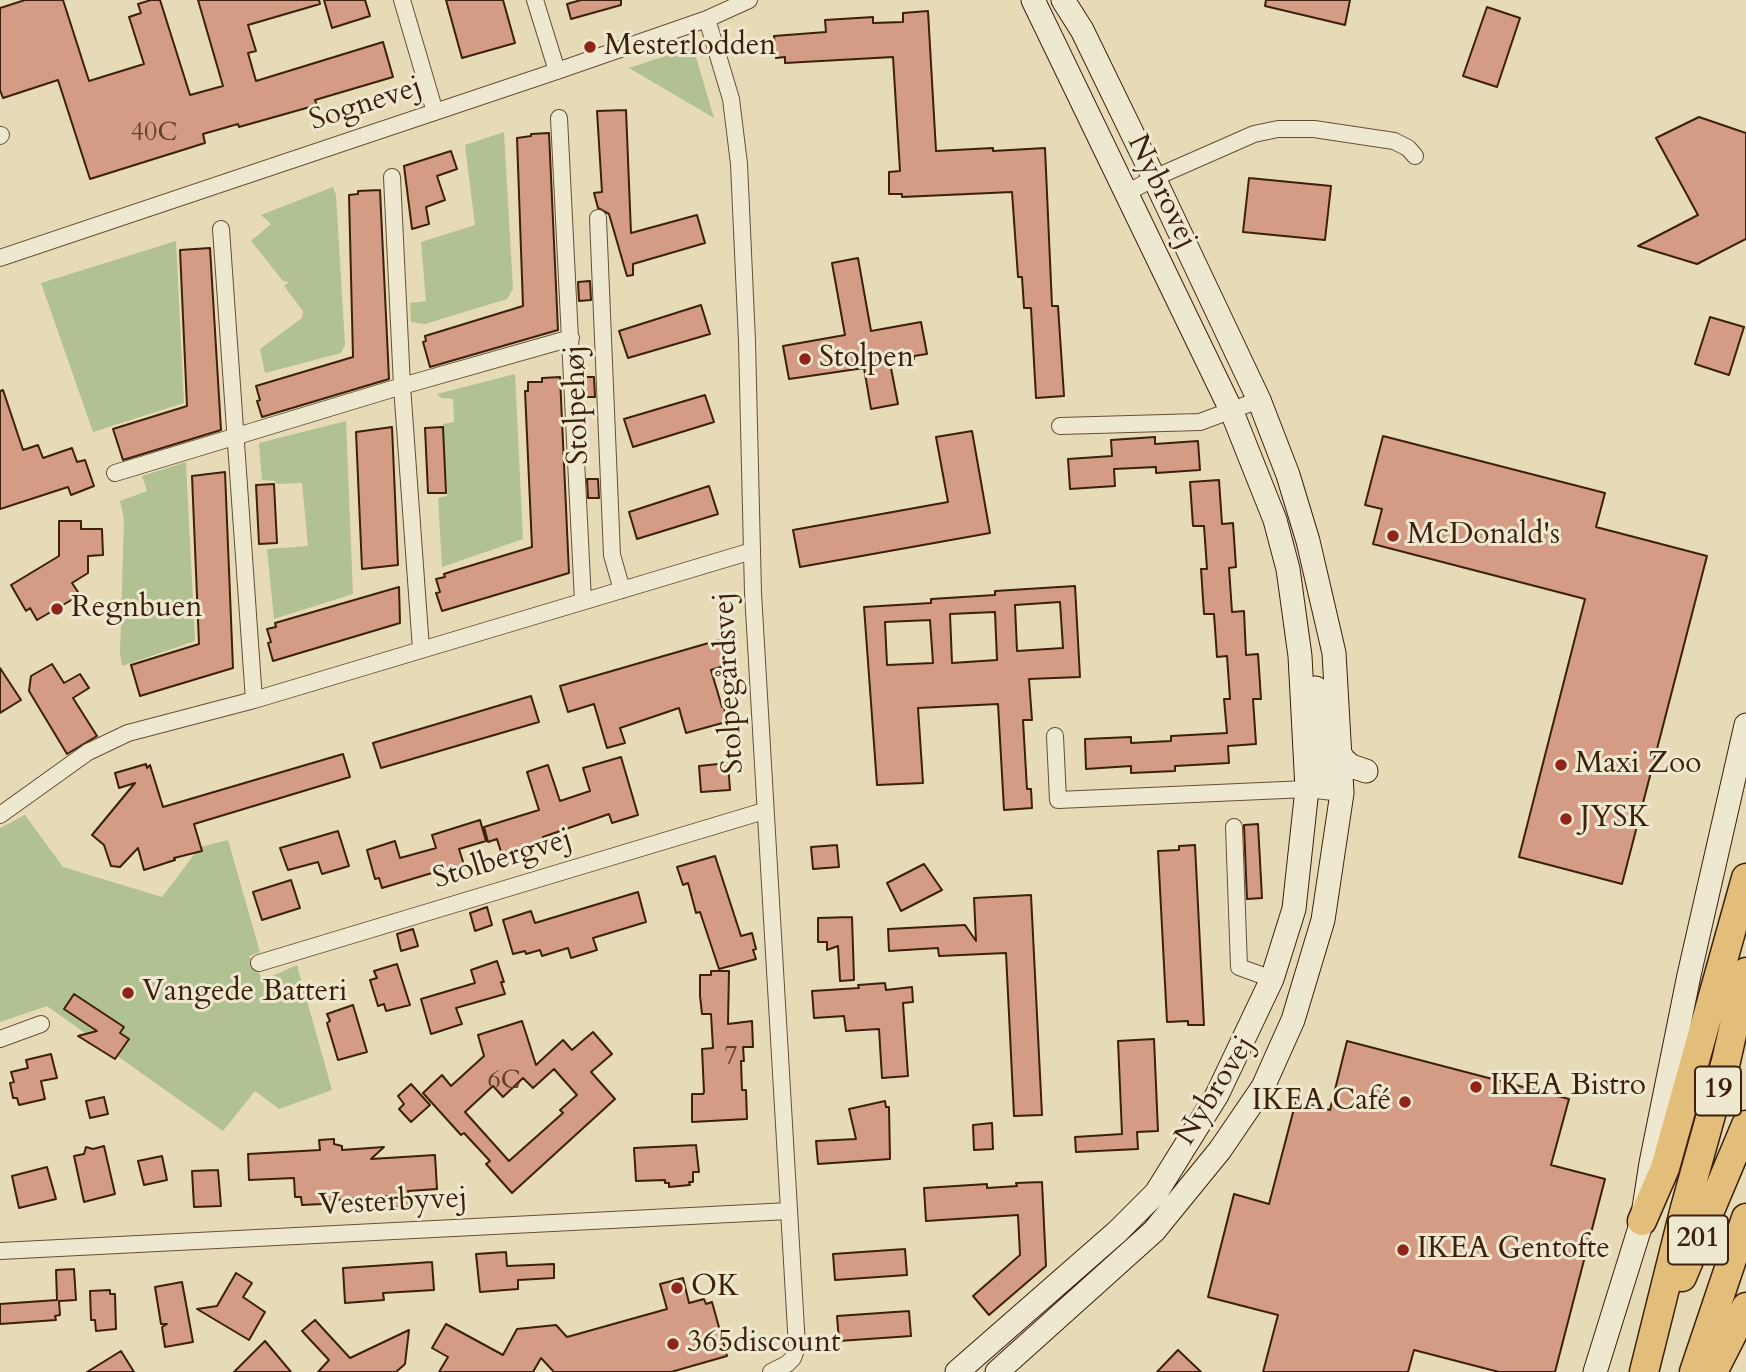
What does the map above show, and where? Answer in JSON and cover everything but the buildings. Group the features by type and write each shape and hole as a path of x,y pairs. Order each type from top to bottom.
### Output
{"highway":[{"path":"1642,1221 1665,1168 1746,878"},
{"name":"19","path":"1647,1363 1685,1208 1726,1061 1746,972"},
{"name":"201","path":"1647,1363 1746,1125"},
{"name":"201","path":"1694,1372 1746,1218"},
{"path":"1713,1372 1746,1307"}],"street":[{"path":"402,0 435,112"},
{"path":"535,0 557,71"},
{"name":"Sognevej","path":"0,258 557,71 707,19 749,0"},
{"name":"Nybrovej","path":"978,1372 992,1355 1041,1312 1060,1283 1117,1232 1165,1182 1217,1096 1272,979 1294,909 1307,789 1300,656 1288,569 1275,520 1232,412 1033,0"},
{"name":"Nybrovej","path":"978,1372 1021,1363 1154,1231 1186,1195 1263,1087 1304,988 1323,920 1329,886 1339,752 1334,653 1324,602 1288,475 1259,400 1154,178 1082,30 1063,0"},
{"name":"Stolpegårdsvej","path":"707,19 731,99 739,164 764,811 797,1347 788,1364 771,1372"},
{"name":"Stolpehøj","path":"559,118 583,601"},
{"path":"1127,193 1154,178 1254,134 1278,129 1314,129 1394,141 1408,148 1415,156"},
{"path":"393,177 402,386 421,649"},
{"name":"Stolpehøj","path":"598,218 612,555 622,590"},
{"path":"221,229 254,700"},
{"name":"Stolpehøj","path":"116,473 571,338"},
{"path":"1060,426 1200,422 1259,400"},
{"path":"0,815 88,752 128,733 254,700 752,551"},
{"path":"1300,656 1313,667 1336,783 1314,783 1307,789"},
{"path":"1595,1372 1642,1221 1686,989 1746,725"},
{"path":"1055,736 1058,800 1307,789 1318,794 1329,805 1321,868 1329,886"},
{"path":"1339,752 1351,766 1366,771"},
{"name":"Stolbergvej","path":"259,963 764,811"},
{"path":"1234,827 1239,967 1304,988"},
{"path":"0,1039 41,1024"},
{"path":"1165,1182 1186,1195"},
{"name":"Vesterbyvej","path":"1,1248 789,1211"}],"green space":[{"path":"693,47 714,118 629,68"},
{"path":"504,132 513,289 507,299 425,324 411,322 410,303 426,301 421,242 475,225 465,145"},
{"path":"333,187 336,195 345,345 341,353 265,373 260,349 302,318 303,311 284,286 289,282 283,281 251,241 271,224 261,215"},
{"path":"176,241 184,403 93,432 41,283"},
{"path":"515,374 523,539 442,567 438,498 447,496 443,424 454,422 453,399 441,398 437,394"},
{"path":"346,421 353,594 274,619 267,549 308,546 302,483 276,484 275,481 262,480 259,443"},
{"path":"186,462 195,641 122,666 120,653 124,519 120,501 147,491 142,476"},
{"path":"25,815 63,867 162,897 200,847 228,840 260,952 249,956 263,980 297,965 332,1090 279,1109 255,1091 223,1131 47,1006 0,1022 0,828"}],"place":[{"name":"Mesterlodden","path":"590,47"},
{"name":"Stolpen","path":"805,359"},
{"name":"McDonald's","path":"1393,536"},
{"name":"Regnbuen","path":"57,609"},
{"name":"Maxi Zoo","path":"1561,765"},
{"name":"JYSK","path":"1566,819"},
{"name":"Vangede Batteri","path":"128,993"},
{"name":"IKEA Bistro","path":"1476,1087"},
{"name":"IKEA Café","path":"1405,1102"},
{"name":"IKEA Gentofte","path":"1403,1250"},
{"name":"OK","path":"677,1288"},
{"name":"365discount","path":"673,1344"}]}
